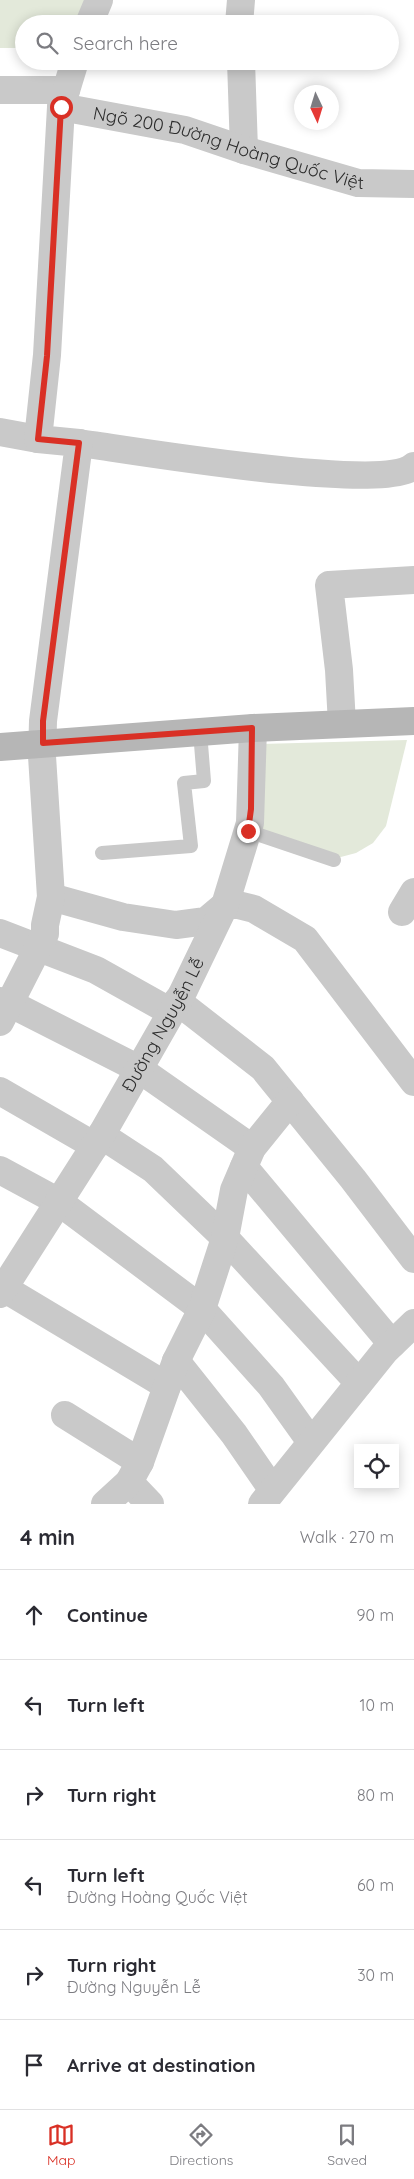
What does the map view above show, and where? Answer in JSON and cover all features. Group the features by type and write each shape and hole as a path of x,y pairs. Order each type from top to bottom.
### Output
{"main road":[{"path":"0,747 252,728 414,721"}],"street":[{"path":"93,15 98,0"},
{"path":"240,15 241,0"},
{"path":"38,439 47,356 64,98 72,70"},
{"path":"241,70 244,150"},
{"name":"Ngõ 200 Đường Hoàng Quốc Việt","path":"0,90 64,98 185,130 244,150 358,183 414,184"},
{"path":"0,432 38,439 325,475 368,476 408,471 414,466"},
{"path":"79,443 43,721 51,897 45,934 3,1009 139,1069 248,1158 392,1344"},
{"path":"342,724 338,662 329,585 414,580"},
{"name":"Đường Nguyễn Lễ","path":"1,1290 98,1140 174,1007 225,905 248,831 251,809 252,728"},
{"path":"51,897 123,917 176,925 206,920 225,905 238,905 254,909 305,939 414,1082"},
{"path":"0,933 96,970 174,1007 263,1068 414,1259"},
{"path":"0,1091 153,1169 225,1238 359,1382"},
{"path":"105,1504 134,1472 176,1361 202,1309 225,1238 234,1190 248,1158 290,1101"},
{"path":"0,1170 59,1202 202,1309 271,1386 311,1442"},
{"path":"1,1290 166,1386"},
{"path":"176,1361 234,1434 267,1496 359,1382 392,1344 414,1323"},
{"path":"66,1415 134,1472 150,1504"}],"lane":[{"path":"102,854 191,846 184,783 204,781 200,732"},
{"path":"248,831 334,860"}],"green space":[{"path":"0,0 108,0 103,15 15,15 15,48 0,48"},
{"path":"407,740 386,826 373,843 356,853 337,858 257,837 261,744"}],"route":[{"path":"61,107 47,356 38,439 79,443 43,721 43,743 252,728 251,809 248,831"}]}
